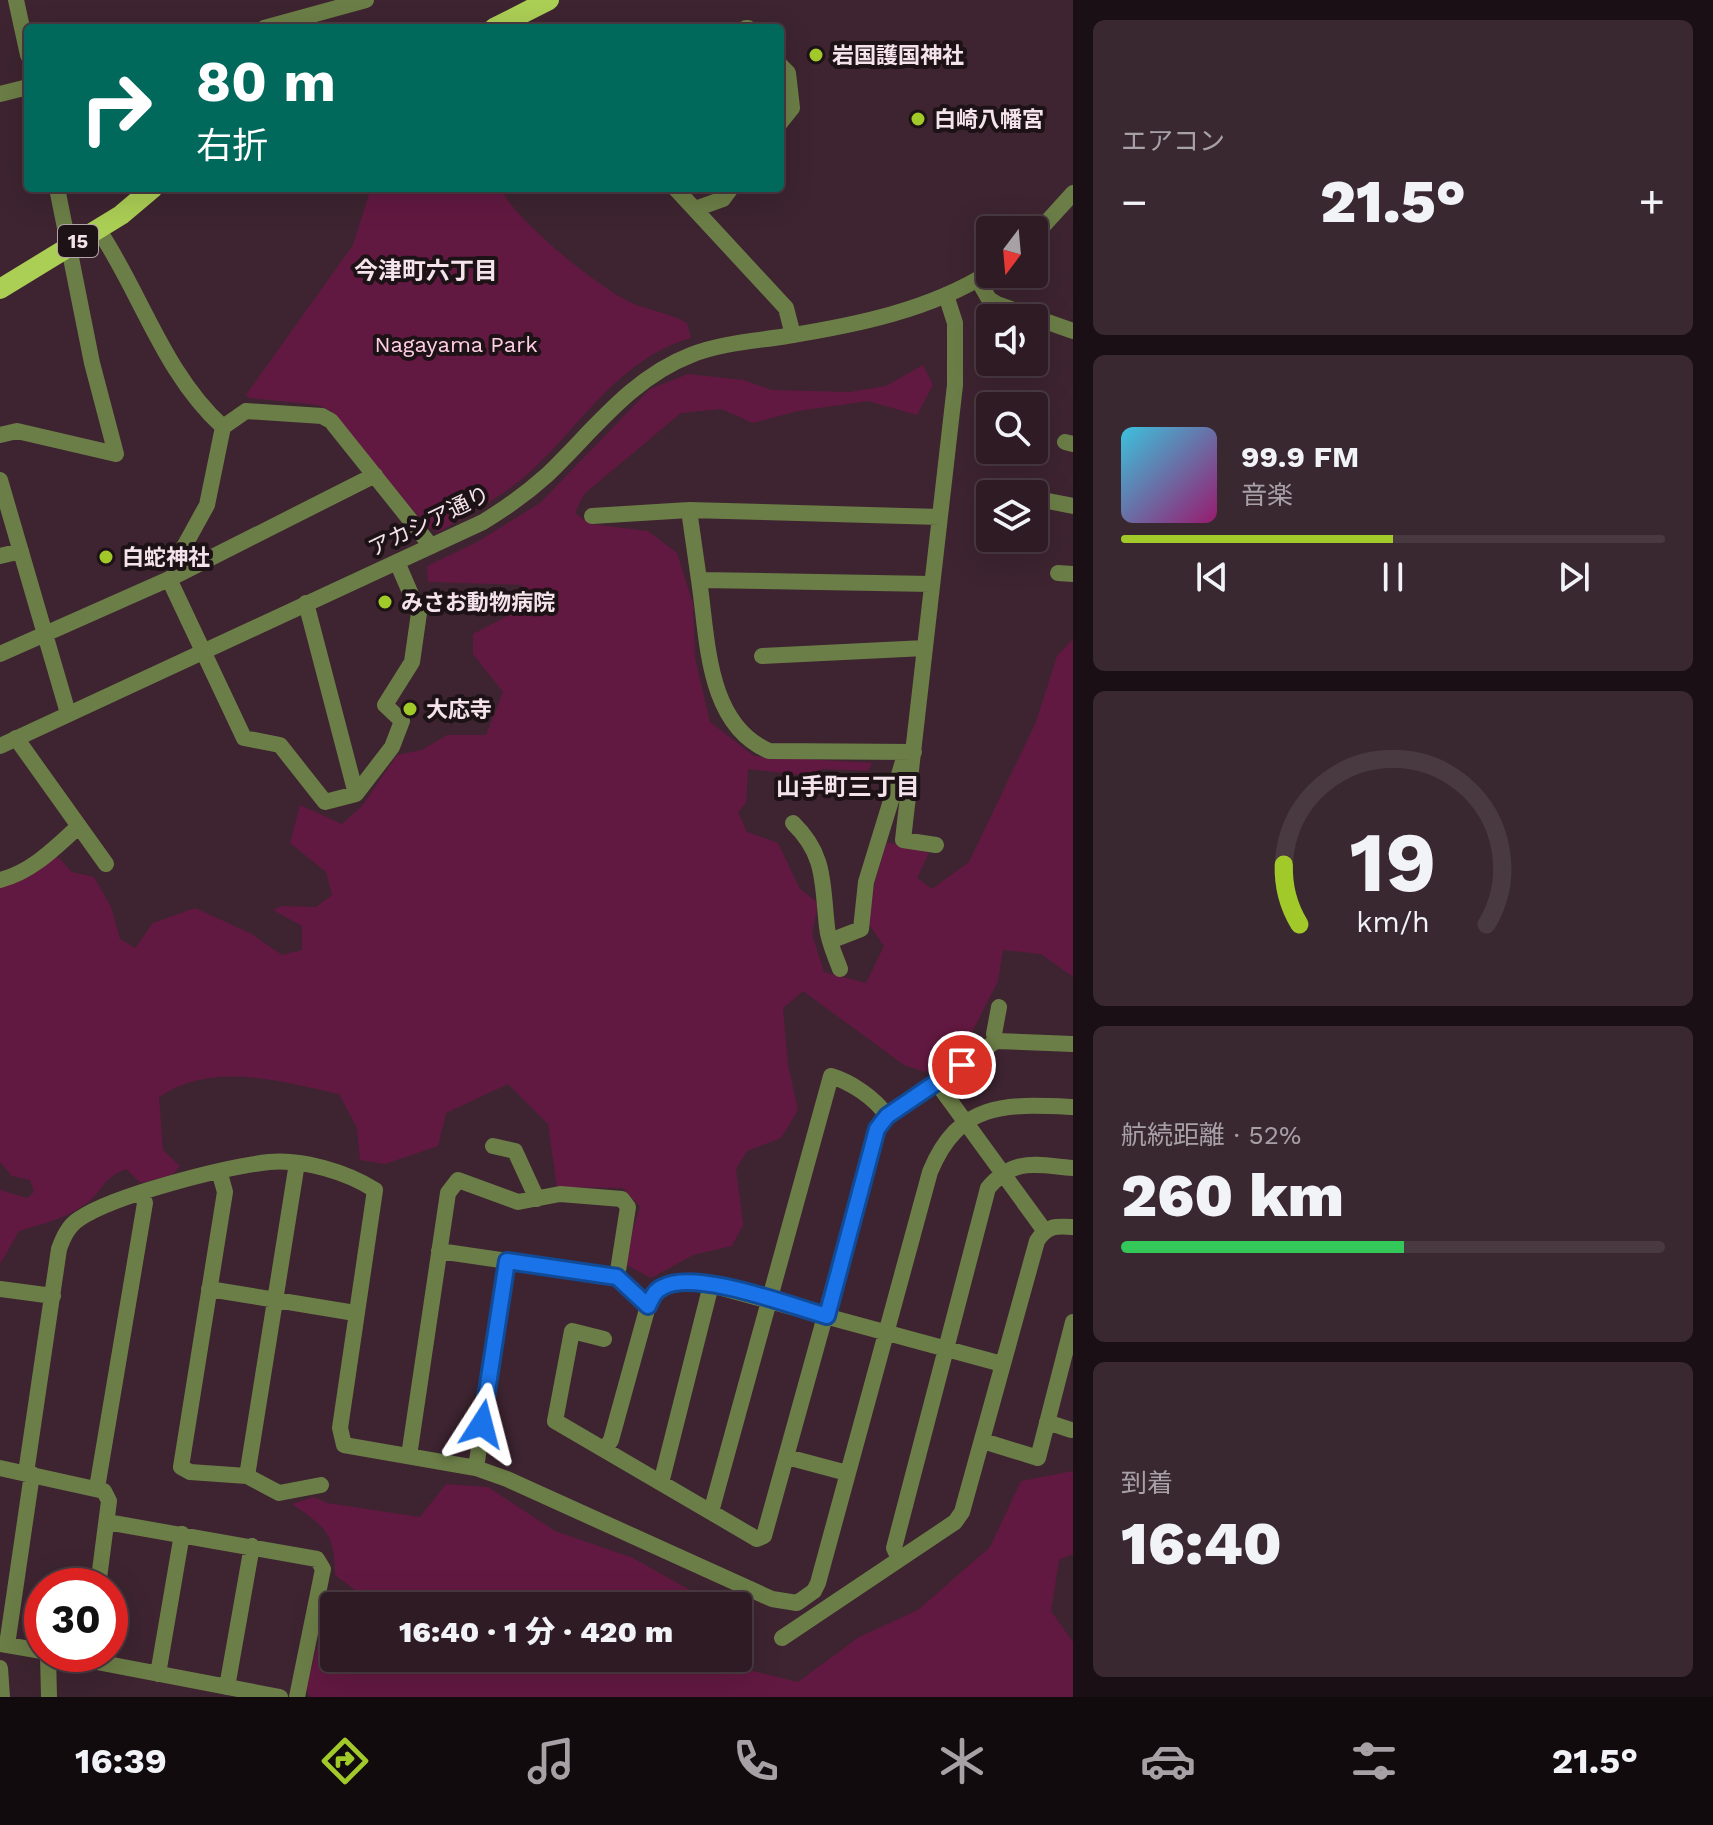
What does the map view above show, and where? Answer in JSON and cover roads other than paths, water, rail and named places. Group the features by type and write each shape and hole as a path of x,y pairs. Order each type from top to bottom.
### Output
{"main road":[{"path":"502,24 549,0"},
{"name":"15","path":"0,289 98,229 148,192"}],"street":[{"path":"16,0 24,37"},
{"path":"279,24 366,0"},
{"path":"784,69 788,73 792,108 784,118"},
{"path":"0,94 24,88"},
{"path":"0,435 17,431 116,454 92,363 58,192"},
{"path":"679,192 786,308 793,335"},
{"path":"695,209 723,199 728,192"},
{"path":"1048,221 1073,193"},
{"path":"98,229 144,315 186,383 223,427"},
{"name":"アカシア通り","path":"0,746 431,546 514,502 630,392 662,368 694,354 865,321 946,295 976,280"},
{"path":"987,288 989,299 997,304 1073,331"},
{"path":"936,845 903,840 909,753 925,648 955,385 955,323 946,295"},
{"path":"397,562 419,613 412,662 385,705 402,721 392,747 356,794 325,802 280,745 244,738 204,652 175,576 180,554 207,505 223,427 246,411 322,416 331,421 431,546"},
{"path":"0,654 47,636 175,576 375,475"},
{"path":"0,480 68,713"},
{"path":"1048,501 1073,506"},
{"path":"592,516 689,510 940,517"},
{"path":"689,510 711,662 724,710 736,730 751,744 769,751 909,753"},
{"path":"0,556 21,551"},
{"path":"699,580 932,584"},
{"path":"306,603 356,794"},
{"path":"762,656 925,648"},
{"path":"16,738 106,864"},
{"path":"830,941 861,929 866,882 909,753"},
{"path":"793,823 811,840 824,876 830,941 840,969"},
{"path":"0,880 14,877 43,858 79,826"},
{"path":"996,1041 994,1034 999,1007"},
{"path":"604,1339 572,1331 555,1421 757,1539 764,1536 877,1129 887,1116 996,1041 1073,1044"},
{"path":"711,1512 831,1076 845,1080 887,1116"},
{"path":"937,1083 1044,1230"},
{"path":"24,1648 2,1644 59,1249 65,1234 77,1220 142,1193 269,1162 318,1167 375,1190 355,1313 340,1439 353,1449 476,1468 785,1604 807,1598 818,1583 930,1172 940,1148 983,1112 1006,1105 1073,1107"},
{"path":"493,1146 515,1151 537,1199"},
{"path":"247,1476 297,1163"},
{"path":"899,1559 894,1548 988,1188 1002,1172 1021,1164 1073,1168"},
{"path":"220,1174 225,1192 181,1467 190,1472 247,1476 279,1493 321,1485"},
{"path":"409,1456 448,1193 458,1180 511,1201 589,1194 622,1199 628,1207 617,1277"},
{"path":"97,1488 145,1203 142,1193"},
{"path":"782,1638 955,1522 962,1512 983,1441 1037,1241 1044,1230 1053,1226 1073,1227"},
{"path":"439,1251 617,1277 648,1306"},
{"path":"476,1468 507,1261"},
{"path":"605,1449 611,1440 648,1306 654,1294 666,1285 711,1285 1002,1364"},
{"path":"661,1483 711,1285"},
{"path":"0,1289 53,1296"},
{"path":"209,1289 355,1313"},
{"path":"983,1441 1038,1458 1068,1360 1073,1322"},
{"path":"1047,1422 1071,1430"},
{"path":"787,1457 847,1473"},
{"path":"0,1468 104,1491 109,1501 101,1568"},
{"path":"107,1522 317,1559 323,1569 297,1697"},
{"path":"158,1674 182,1534"},
{"path":"227,1687 252,1546"},
{"path":"807,1598 817,1614"},
{"path":"128,1667 280,1697"},
{"path":"0,1668 2,1697"},
{"path":"48,1672 49,1697"}],"place":[{"name":"岩国護国神社","path":"816,55"},
{"name":"白崎八幡宮","path":"918,119"},
{"name":"白蛇神社","path":"106,557"},
{"name":"みさお動物病院","path":"385,602"},
{"name":"大応寺","path":"410,709"}],"district":[{"name":"今津町六丁目","path":"426,271"},
{"name":"山手町三丁目","path":"848,787"}],"park label":[{"name":"Nagayama Park","path":"456,344"}]}
